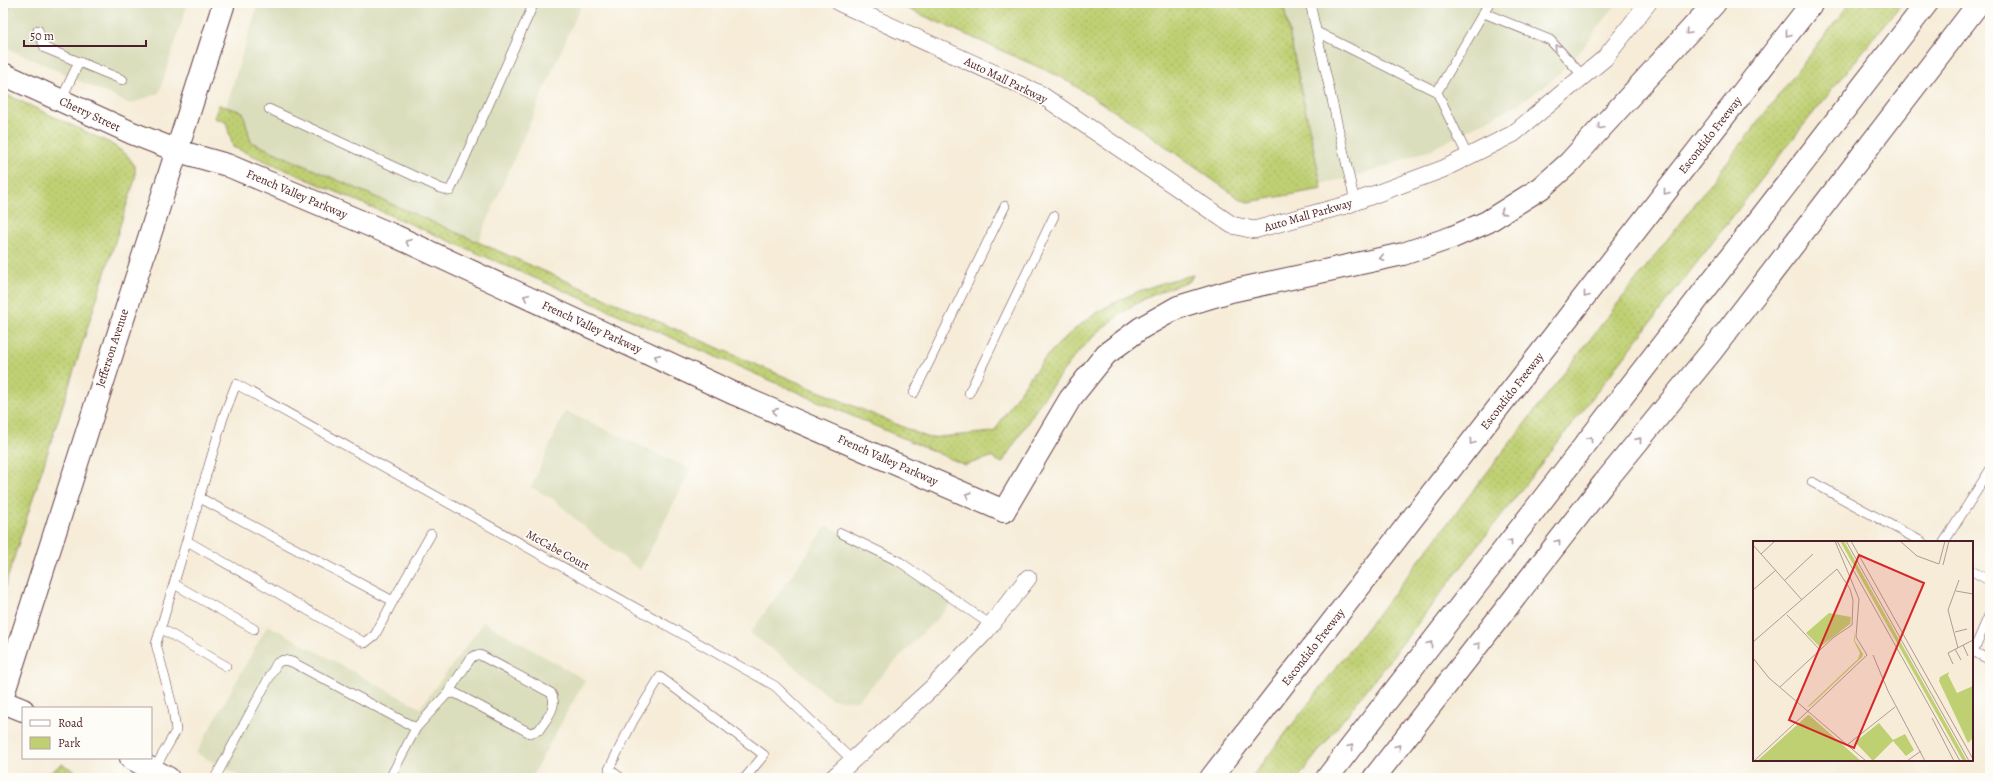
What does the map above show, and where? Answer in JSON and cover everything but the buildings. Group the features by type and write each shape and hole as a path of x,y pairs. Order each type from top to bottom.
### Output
{"main road":[{"name":"Jefferson Avenue","path":"3,694 134,279 178,151 224,3"},
{"name":"French Valley Parkway","path":"178,151 227,164 395,236 736,394 1004,511 1070,399 1106,354 1141,328 1178,307 1231,291 1403,254 1454,237 1487,222 1541,188 1569,163 1715,3"},
{"name":"Escondido Freeway","path":"1211,778 1812,3"},
{"path":"1327,778 1927,3"},
{"path":"1374,778 1599,489 1715,346 1979,3"},
{"name":"Cherry Street","path":"3,74 132,133 178,151"},
{"path":"3,702 22,710"},
{"path":"133,759 157,775"}],"street":[{"name":"Auto Mall Parkway","path":"851,5 1040,94 1232,225 1254,230 1355,202 1443,169 1513,134 1604,58 1648,3"},
{"path":"833,778 932,688 991,625 1028,578"}],"lane":[{"path":"3,8 5,3"},
{"path":"269,109 440,188 450,191 534,3"},
{"path":"1310,3 1355,202"},
{"path":"1437,92 1489,3"},
{"path":"1484,13 1550,40 1583,76"},
{"path":"38,30 45,48 123,80"},
{"path":"1317,32 1437,92 1468,157"},
{"path":"61,100 79,62"},
{"path":"914,393 1005,206"},
{"path":"969,393 1054,216"},
{"name":"McCabe Court","path":"200,498 223,418 236,384 775,686 852,760"},
{"path":"1945,541 1990,470"},
{"path":"1812,482 1920,541"},
{"path":"157,775 176,731 173,709 156,644 200,498 393,601"},
{"path":"841,533 900,562 991,625"},
{"path":"186,541 365,643 375,635 431,534"},
{"path":"1973,572 1990,581"},
{"path":"174,584 254,629"},
{"path":"1973,649 1990,613"},
{"path":"160,628 226,666"},
{"path":"1973,652 1990,660"},
{"path":"390,778 416,728 446,694 470,658 476,655 480,655 551,693 554,702 552,709 539,730 530,733 455,693 446,694"},
{"path":"215,778 277,663 283,660 292,662 416,728"},
{"path":"621,778 609,769 634,721 660,677 764,755 744,778"}],"shaded area":[{"path":"3,3 188,3 159,93 130,104 3,46"},
{"path":"258,3 582,3 478,242 251,142 243,112 226,107"},
{"path":"1283,3 1617,3 1582,49 1561,72 1544,87 1518,104 1434,148 1357,176 1321,184"},
{"path":"565,411 691,469 640,570 598,539 553,499 531,487"},
{"path":"827,526 873,547 954,601 857,701 831,699 794,666 750,633"},
{"path":"484,622 585,680 531,778 243,778 196,753 268,625 420,708"}],"green space":[{"path":"895,3 1283,3 1322,189 1249,202 1241,200 1133,123 1061,77"},
{"path":"1850,3 1902,3 1798,132 1298,778 1251,778"},
{"path":"3,93 110,143 127,155 135,166 135,179 3,592"},
{"path":"219,105 243,112 251,142 750,362 929,438 994,432 1035,371 1068,335 1105,308 1125,297 1147,288 1193,275 1190,281 1156,294 1126,310 1101,330 1078,352 1039,405 1002,463 991,457 965,465 233,147 226,122 214,118"},
{"path":"62,764 87,778 43,778"}]}
